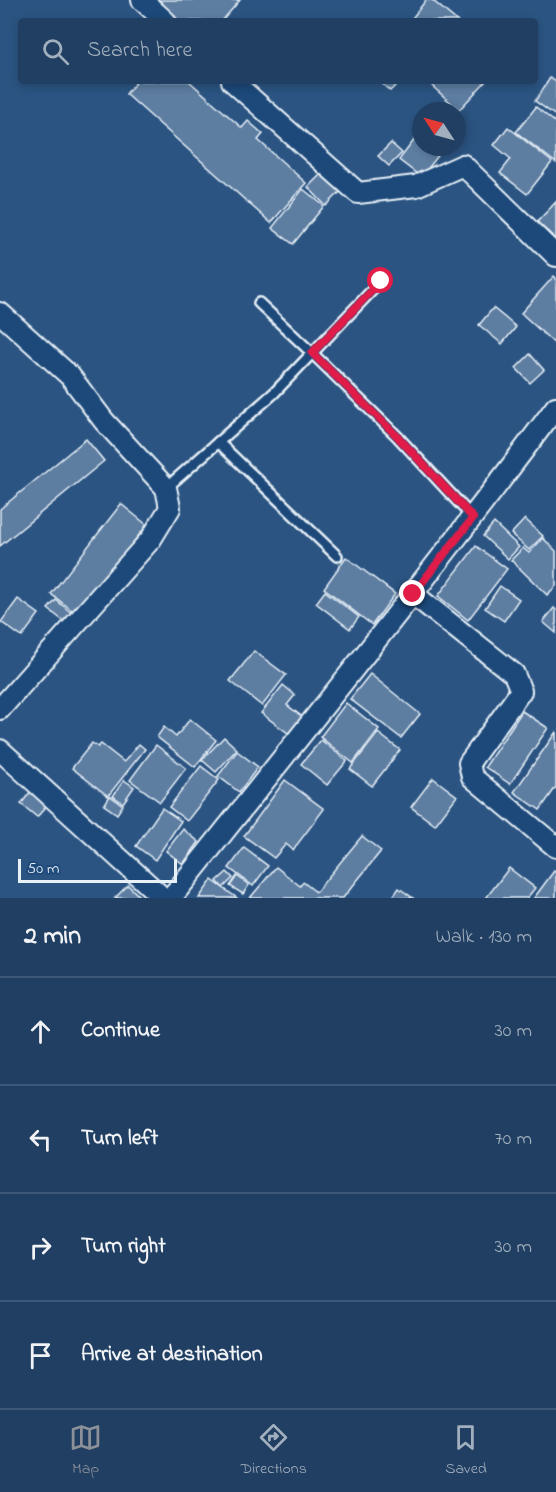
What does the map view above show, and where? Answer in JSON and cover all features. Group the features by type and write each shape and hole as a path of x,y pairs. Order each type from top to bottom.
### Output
{"street":[{"path":"142,0 162,18"},
{"path":"235,84 358,193 416,186 463,165 556,256"},
{"path":"0,313 70,376 104,421 166,488 170,508 151,538 0,709"},
{"path":"171,898 473,518 556,407"},
{"path":"413,594 514,674 520,691 469,763 472,777 556,847"},
{"path":"0,750 163,898"}],"lane":[{"path":"166,488 274,393 381,281"},
{"path":"260,303 397,436 473,518"},
{"path":"218,442 338,556"}],"building":[{"path":"155,0 240,0 225,18 176,18"},
{"path":"426,0 432,0 453,18 412,18"},
{"path":"550,78 556,82 556,116 535,101"},
{"path":"134,84 192,84 242,128 248,121 263,134 258,140 306,183 271,223 126,94"},
{"path":"382,84 397,84 390,91"},
{"path":"434,84 483,84 466,102 450,102 432,86"},
{"path":"536,107 556,123 556,163 516,132"},
{"path":"508,127 552,162 527,194 500,173 511,159 494,145"},
{"path":"391,143 402,153 389,166 378,156"},
{"path":"412,143 412,156 438,156 421,177 399,160"},
{"path":"323,172 342,190 326,206 308,187"},
{"path":"303,189 324,206 293,244 272,228"},
{"path":"556,202 556,239 537,222"},
{"path":"554,276 556,278 556,345 521,313"},
{"path":"493,308 516,327 502,344 479,325"},
{"path":"530,354 544,370 530,383 516,368"},
{"path":"86,439 104,461 0,546 0,509"},
{"path":"121,504 147,525 77,614 51,594"},
{"path":"525,519 543,536 529,550 511,534"},
{"path":"494,523 519,547 508,559 483,536"},
{"path":"543,538 556,551 556,586 547,595 511,560 523,548 529,553"},
{"path":"476,546 507,569 468,620 438,596"},
{"path":"346,557 395,594 372,625 324,588"},
{"path":"500,586 519,599 504,621 485,608"},
{"path":"325,591 359,617 350,629 316,603"},
{"path":"18,599 39,614 22,637 1,622"},
{"path":"56,600 73,614 66,623 48,609"},
{"path":"554,608 556,610 556,633 543,622"},
{"path":"254,651 286,675 262,706 230,681"},
{"path":"370,674 420,714 401,738 350,699"},
{"path":"283,685 295,695 287,705 305,719 292,736 261,713"},
{"path":"346,703 379,729 353,763 320,737"},
{"path":"522,711 548,728 510,784 485,767"},
{"path":"190,719 216,740 195,767 157,737 164,727 176,737"},
{"path":"556,732 556,787 540,810 514,792"},
{"path":"378,733 400,750 372,786 350,769"},
{"path":"224,737 237,749 216,772 202,760"},
{"path":"321,740 347,761 327,785 301,764"},
{"path":"92,743 98,747 101,744 124,762 139,744 145,749 108,796 72,768"},
{"path":"156,745 186,768 160,802 130,780"},
{"path":"237,751 258,767 239,792 218,776"},
{"path":"201,766 219,780 187,821 169,807"},
{"path":"433,778 457,796 435,825 411,807"},
{"path":"124,780 134,787 123,803 113,796"},
{"path":"285,780 324,809 293,850 286,844 274,858 244,836"},
{"path":"31,791 48,804 37,817 21,804"},
{"path":"110,796 123,805 117,814 104,805"},
{"path":"162,808 181,821 155,860 136,846"},
{"path":"183,829 199,842 183,864 166,851"},
{"path":"362,836 381,851 343,898 250,898 276,867 300,886 303,882 316,892"},
{"path":"244,848 268,866 253,886 229,868"},
{"path":"509,868 535,888 527,898 486,898"},
{"path":"554,871 556,873 556,898 534,898"},
{"path":"227,872 233,878 223,888 217,881"},
{"path":"237,876 249,885 243,894 230,886"},
{"path":"212,880 237,898 199,898"},
{"path":"128,885 141,898 115,898"},
{"path":"399,888 413,898 392,898"}],"route":[{"path":"381,281 312,353 397,436 473,518 413,594"}]}
